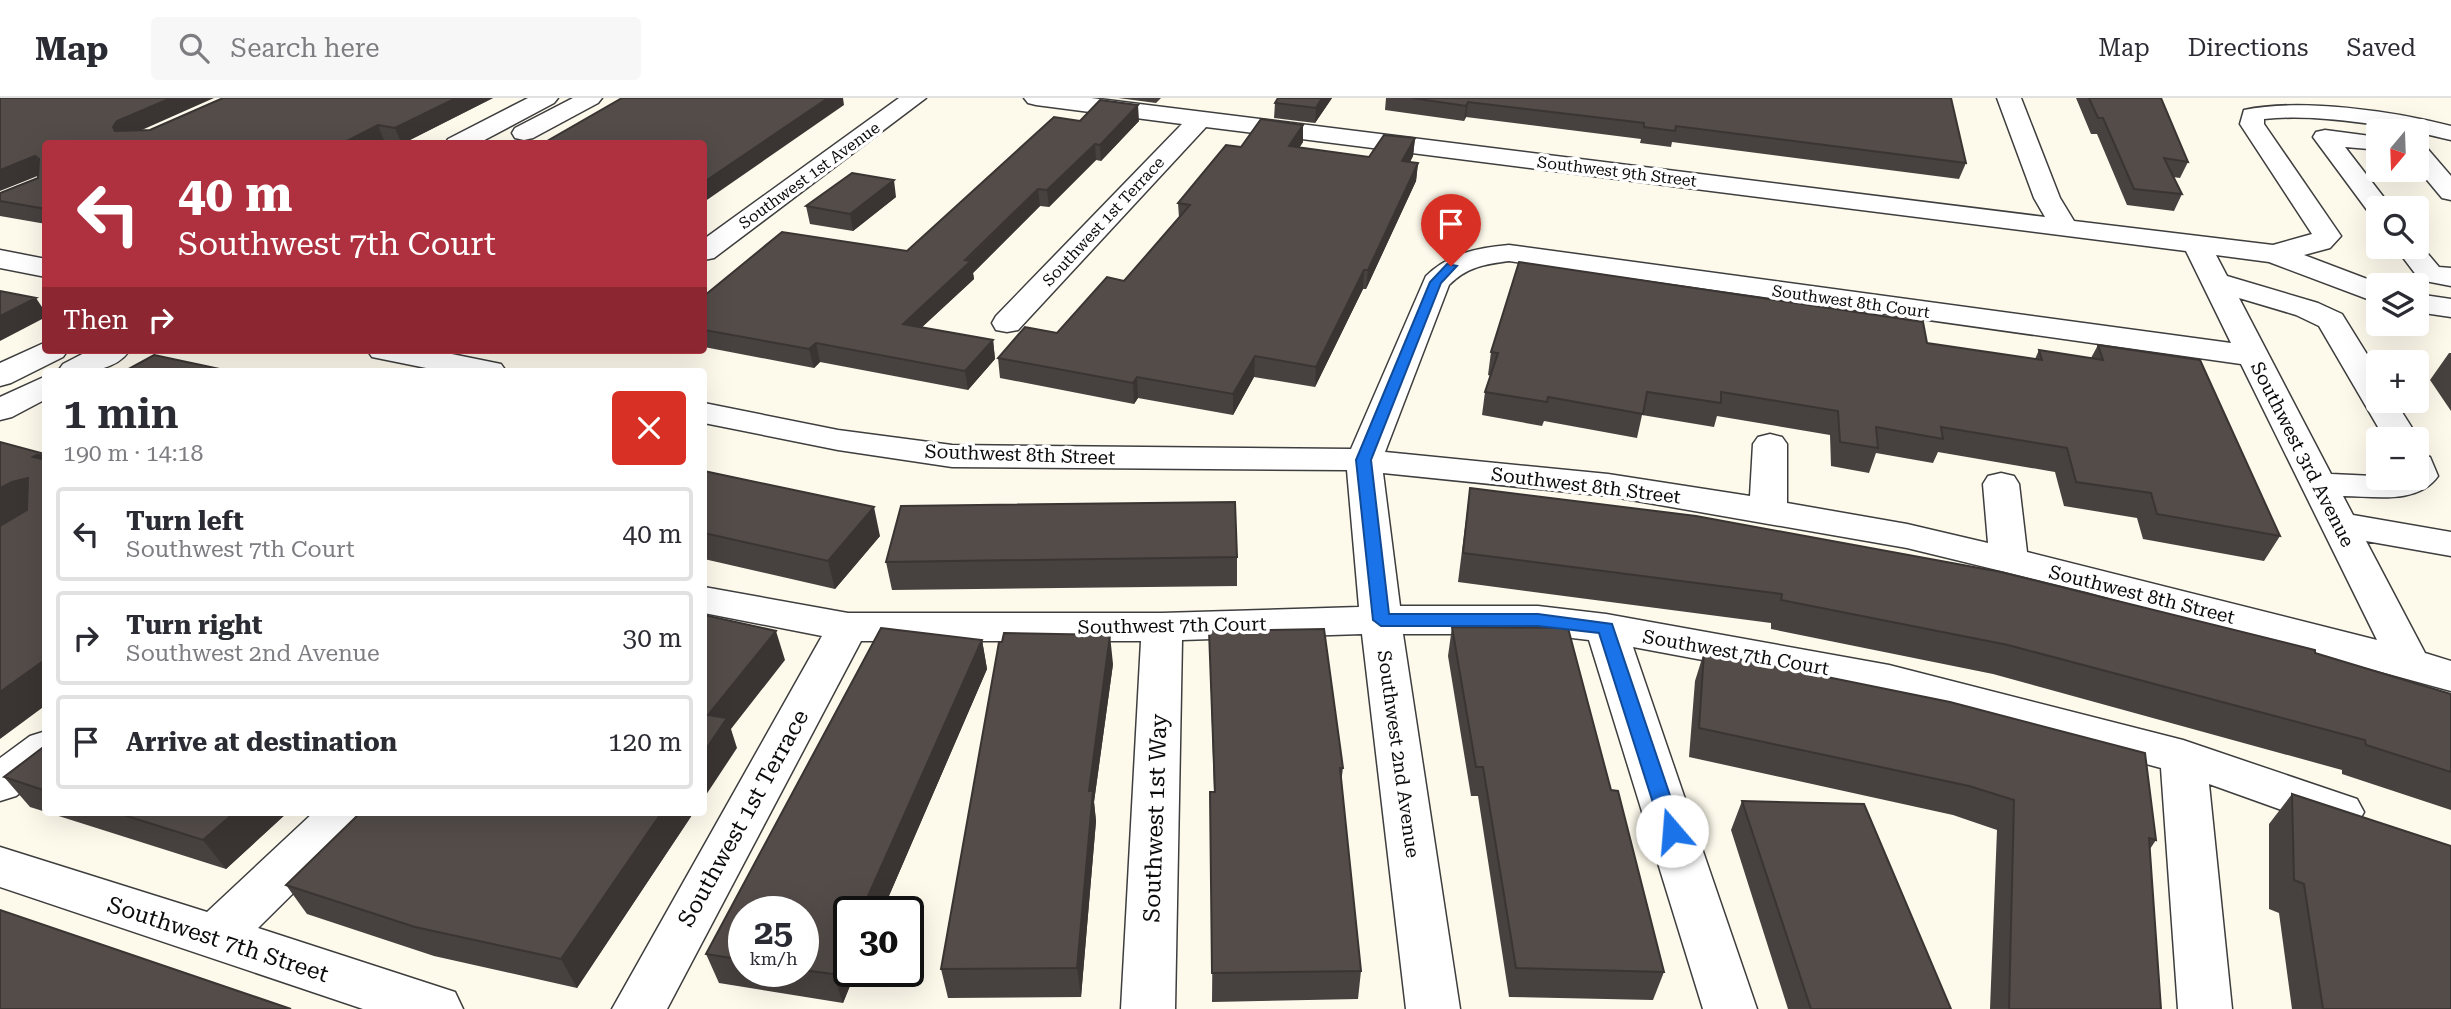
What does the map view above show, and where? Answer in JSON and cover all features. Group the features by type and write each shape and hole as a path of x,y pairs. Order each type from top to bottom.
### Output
{"street":[{"path":"465,140 546,98"},
{"path":"511,140 590,98"},
{"name":"Southwest 1st Avenue","path":"707,251 914,98"},
{"name":"Southwest 9th Street","path":"1036,98 2273,254"},
{"path":"2009,98 2047,198 2064,227"},
{"path":"2366,202 2328,186 2252,124 2252,115 2278,110 2422,125 2451,133"},
{"name":"Southwest 1st Terrace","path":"1007,323 1200,119"},
{"path":"2273,254 2320,242 2326,236 2328,186 2325,137 2366,142"},
{"path":"2429,166 2451,192"},
{"name":"Southwest 3rd Avenue","path":"2197,245 2409,663"},
{"name":"Southwest 8th Court","path":"1451,266 1477,256 1510,253 2253,356"},
{"path":"2273,254 2314,267 2366,289"},
{"path":"0,259 42,267"},
{"path":"2418,259 2430,274 2451,277"},
{"name":"Southwest 2nd Avenue","path":"1433,1009 1381,620 1364,460 1436,282 1451,266"},
{"path":"2216,282 2307,309 2331,320 2366,378"},
{"path":"2429,305 2451,308"},
{"path":"1964,317 1972,349"},
{"path":"0,376 44,354"},
{"path":"81,368 107,354"},
{"path":"403,354 475,368"},
{"path":"0,411 42,388"},
{"name":"Southwest 8th Street","path":"707,414 838,440 952,456 1364,460 1608,485 1907,536 2009,560 2451,676"},
{"path":"1768,511 1770,444"},
{"path":"2001,484 2009,560"},
{"path":"2320,485 2366,485"},
{"path":"2340,525 2451,544"},
{"name":"Southwest 7th Court","path":"707,601 848,627 1162,627 1381,620 1538,620 1606,628 1889,680 2183,757 2375,825"},
{"name":"Southwest 1st Terrace","path":"639,1009 848,627"},
{"name":"Southwest 1st Way","path":"1148,1009 1162,627"},
{"path":"1606,628 1730,1009"},
{"path":"0,783 42,751"},
{"path":"2183,757 2205,1009"},
{"path":"215,937 341,816"},
{"name":"Southwest 7th Street","path":"0,867 436,1009"}],"building":[{"path":"0,98 171,98 117,121 113,127 115,131 150,130 223,98 456,98 395,128 378,125 349,140 42,140 42,208 0,201 0,193 38,178 39,159 35,156 0,170"},
{"path":"622,98 828,98 707,180 707,140 549,140"},
{"path":"1278,98 1322,98 1316,108 1275,103"},
{"path":"1412,98 1951,98 1966,163 1676,126 1675,131 1644,127 1644,123 1468,102 1466,106"},
{"path":"2089,98 2161,98 2188,162 2164,158 2182,194 2134,189 2103,118 2098,118"},
{"path":"1100,100 1138,105 1100,145 1095,144 1047,190 1038,189 965,260 971,261 903,324 993,340 965,371 816,343 809,349 707,331 707,294 782,232 907,251 1054,117 1080,121"},
{"path":"1261,119 1303,125 1289,146 1369,157 1384,135 1415,138 1402,161 1418,163 1368,270 1364,270 1316,367 1255,356 1233,394 1137,377 1133,383 998,358 1025,327 1057,333 1107,277 1124,281 1190,205 1178,203 1226,145 1241,147"},
{"path":"852,173 894,180 850,214 806,206"},
{"path":"1519,262 1923,322 1927,343 2042,360 2039,350 2103,360 2098,345 2200,360 2280,536 2157,514 2151,493 2076,482 2067,448 1941,427 1943,439 1876,427 1878,448 1840,442 1838,411 1721,392 1721,403 1647,392 1643,414 1548,397 1547,402 1485,392 1498,353 1491,352"},
{"path":"0,291 36,298 0,316"},
{"path":"154,355 215,368 130,368"},
{"path":"0,442 41,453 33,457 42,459 42,662 0,692 0,526 27,510 28,478 0,488"},
{"path":"707,472 874,507 828,561 707,534"},
{"path":"1470,488 1696,516 2001,572 2315,650 2315,653 2451,694 2451,772 2366,745 2365,740 2008,645 1781,600 1782,594 1463,553"},
{"path":"1235,502 1237,557 886,562 901,506"},
{"path":"707,616 776,631 708,715 727,718 707,748"},
{"path":"1452,627 1568,628 1611,790 1618,791 1664,972 1516,968 1483,767 1476,767"},
{"path":"881,628 982,640 868,896 833,896 833,974 819,972 819,896 737,896"},
{"path":"1324,629 1343,768 1340,768 1361,971 1212,973 1210,792 1215,792 1209,631"},
{"path":"1004,633 1110,635 1089,791 1093,791 1077,968 941,969 999,642 1002,642"},
{"path":"1704,652 1950,702 2145,753 2156,840 2149,838 2161,1009 2009,1009 2014,800 1969,786 1699,728"},
{"path":"42,748 42,790 4,777"},
{"path":"2292,794 2451,846 2451,1009 2323,1009 2304,884 2294,880"},
{"path":"1742,801 1864,804 1951,1009 1811,1009"},
{"path":"127,816 230,816 203,840"},
{"path":"357,816 659,816 561,959 415,927 286,885"},
{"path":"0,910 291,1009 0,1009"},
{"path":"728,913 728,957 706,954"}],"route":[{"path":"1451,266 1436,282 1364,460 1381,620 1538,620 1606,628 1672,831"}]}
